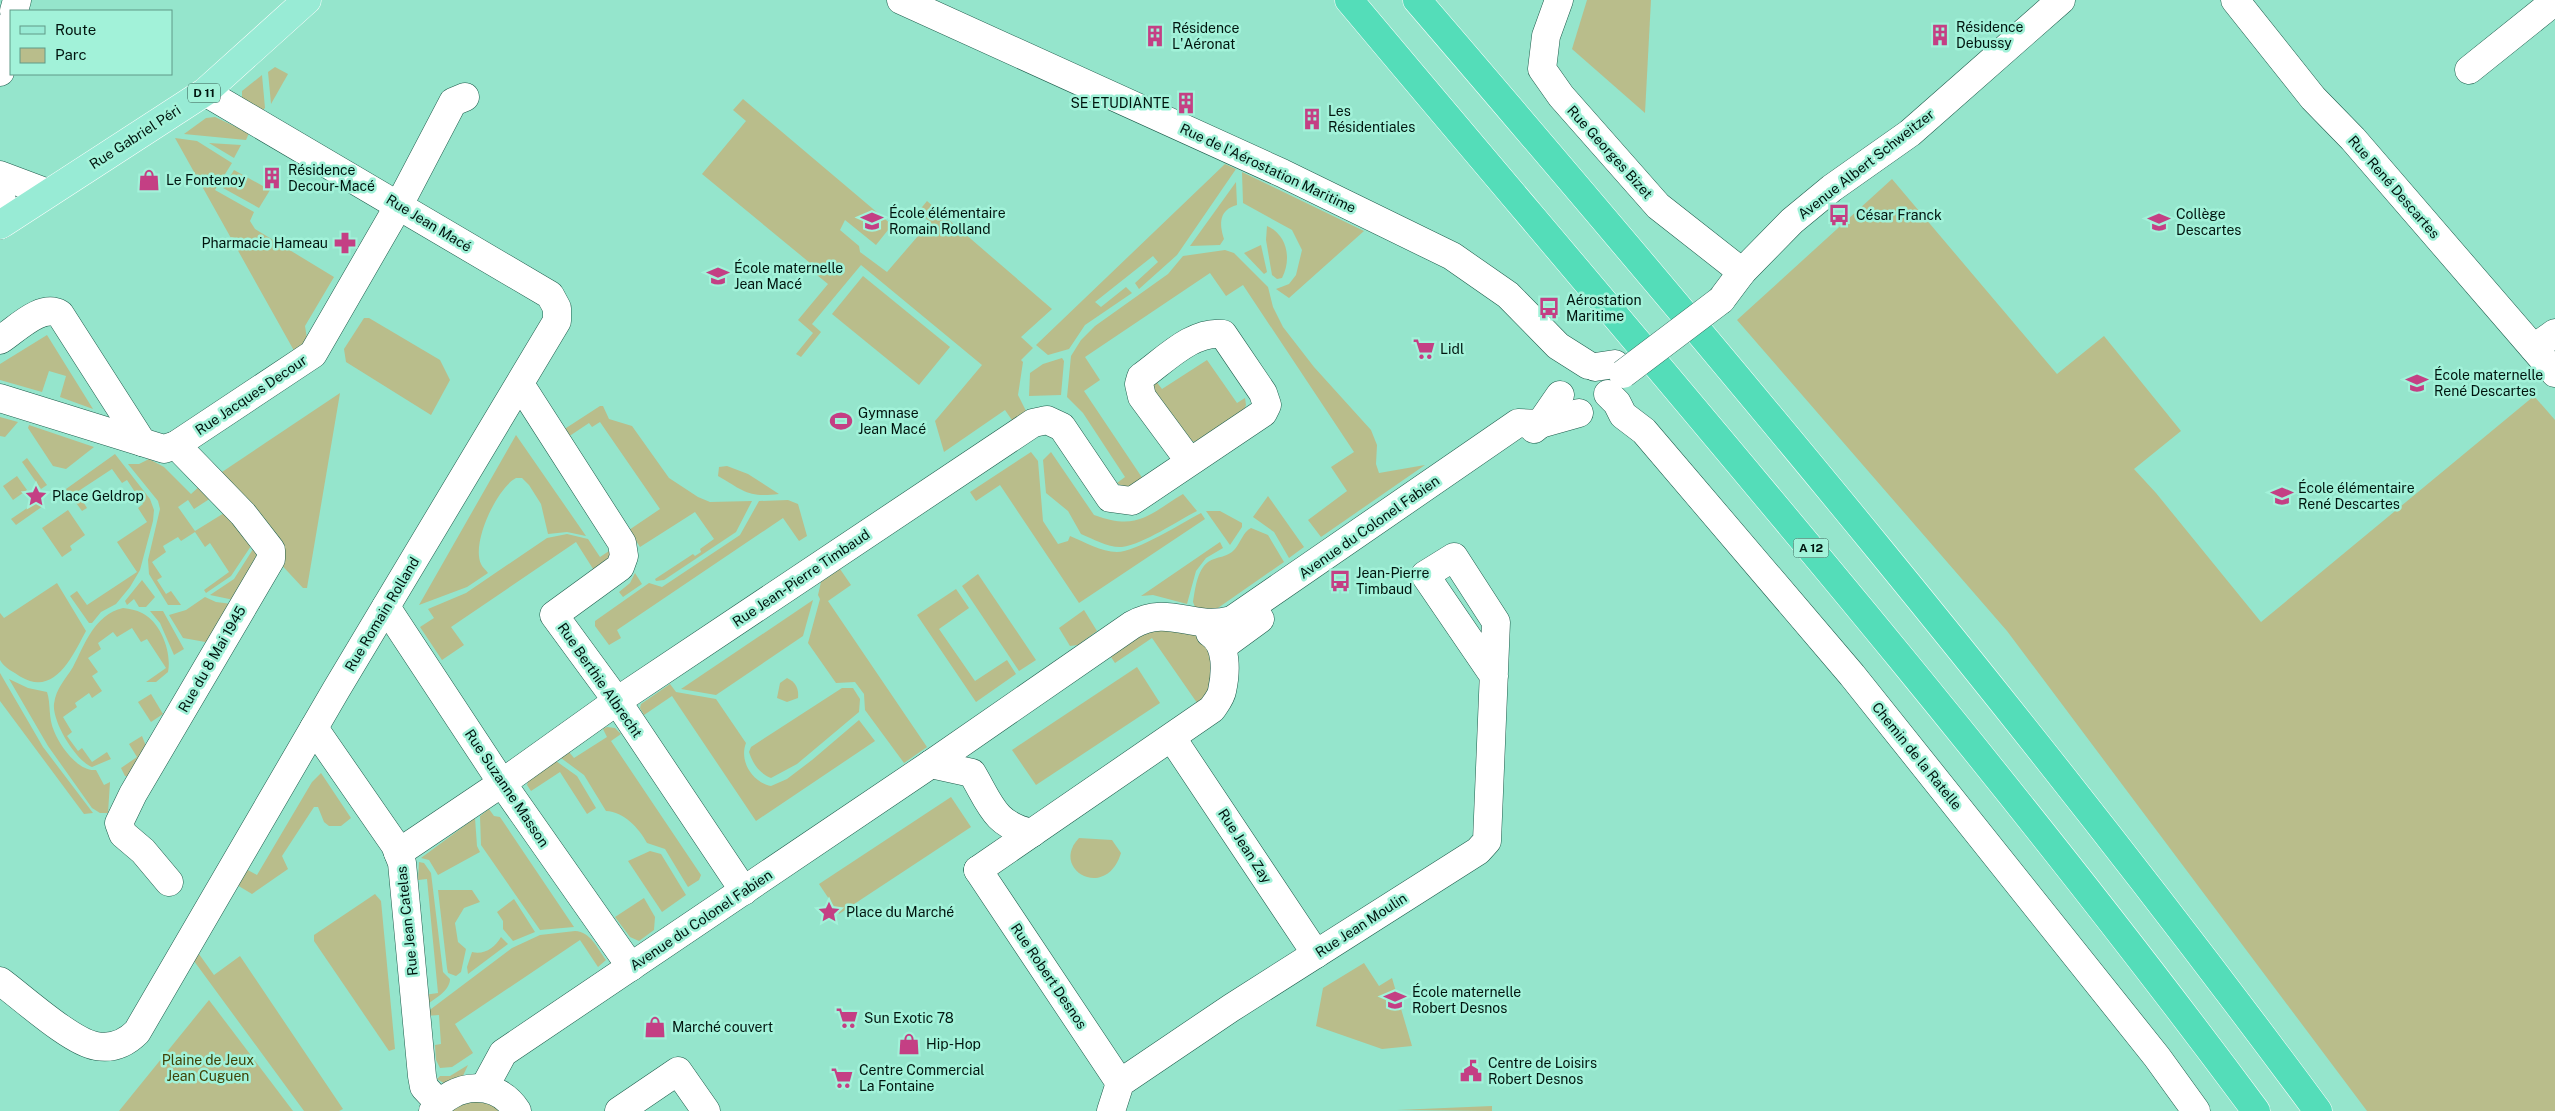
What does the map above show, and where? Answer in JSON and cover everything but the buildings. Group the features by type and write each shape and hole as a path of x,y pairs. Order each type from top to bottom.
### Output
{"highway":[{"name":"A 12","path":"1349,0 1760,487 1900,657 2037,827 2256,1111"},
{"path":"1417,0 1799,451 1945,629 2112,840 2318,1111"}],"main road":[{"name":"Rue Gabriel Péri","path":"0,225 48,192 205,92 307,0"}],"street":[{"name":"Rue de l'Aérostation Maritime","path":"901,0 1282,173 1452,256 1508,295 1558,346 1561,361 1596,387"},
{"name":"Rue Georges Bizet","path":"1559,0 1546,36 1542,70 1560,96 1658,206 1742,272"},
{"name":"Avenue Albert Schweitzer","path":"1717,294 1742,272 1792,221 1832,188 1910,133 2061,0"},
{"name":"Rue René Descartes","path":"2235,0 2313,98 2545,341 2555,373"},
{"path":"2469,70 2555,1"},
{"path":"0,72 10,28"},
{"name":"Rue Jean Macé","path":"205,92 550,294 557,308 557,321"},
{"name":"Rue Jacques Decour","path":"176,445 313,354 399,205 453,102 465,98"},
{"path":"0,175 48,192"},
{"path":"0,195 6,212 0,225"},
{"name":"Avenue du Colonel Fabien","path":"1194,623 1215,636 1223,646 1540,424 1596,387 1717,294"},
{"path":"0,340 43,311 53,310 60,314 142,442"},
{"name":"Rue Romain Rolland","path":"0,981 79,1039 95,1046 111,1046 128,1041 137,1032 314,728 557,321"},
{"name":"Rue Jean-Pierre Timbaud","path":"398,853 502,783 617,701 1033,423 1047,420 1062,427 1110,498 1119,501 1132,501 1263,413 1267,406 1263,393 1223,334 1212,333 1198,337 1141,377 1139,384 1142,397 1190,462"},
{"name":"Rue Berthie Albrecht","path":"520,384 622,543 624,556 620,567 554,615 617,701 744,891"},
{"name":"Chemin de la Ratelle","path":"1596,387 1644,431 1852,675 2157,1057 2196,1111"},
{"path":"0,398 164,449 176,445"},
{"name":"Avenue du Colonel Fabien","path":"484,1088 503,1053 931,764 1132,624 1146,617 1171,616 1194,623 1209,624 1232,620 1518,422 1540,424"},
{"name":"Rue du 8 Mai 1945","path":"169,882 143,851 123,834 119,823 133,794 271,559 271,550 243,514 176,445"},
{"name":"Rue Suzanne Masson","path":"386,607 502,783 631,967"},
{"path":"978,870 1172,738 1212,708 1222,693 1223,646"},
{"name":"Rue Jean Moulin","path":"1120,1083 1316,954 1478,851 1487,841 1494,676"},
{"name":"Rue Jean Catelas","path":"314,728 337,758 398,853 402,863 423,1081 424,1087 436,1107"},
{"path":"974,734 970,756 972,772 996,814 1011,827 1032,833"},
{"name":"Rue Jean Zay","path":"1172,738 1316,954"},
{"path":"931,764 972,772"},
{"path":"978,870 996,814"},
{"name":"Rue Robert Desnos","path":"978,870 1120,1083"},
{"path":"619,1111 678,1071 706,1111"},
{"path":"1111,1111 1120,1083"},
{"path":"436,1107 452,1093 468,1088 484,1088 500,1093 513,1104 517,1111"}],"green space":[{"path":"1587,0 1651,0 1645,113 1572,49"},
{"path":"275,67 288,74 271,104 268,72"},
{"path":"262,75 265,108 261,112 242,100 242,91"},
{"name":"École élémentaire Romain Rolland","path":"743,99 892,225 876,245 845,220 840,230 859,246 860,252 887,272 930,222 918,212 927,201 1052,309 1021,337 1033,348 1021,360 1023,362 1018,395 1027,413 1014,423 1005,410 944,452 935,421 982,365 861,265 812,324 821,332 801,357 796,354 813,333 798,320 828,284 807,267 810,263 702,174 746,121 733,110"},
{"path":"215,117 249,133 246,140 184,134 206,118"},
{"path":"175,138 197,141 232,163 215,190 254,212 250,221 255,229 334,277 305,326 308,345 297,356"},
{"path":"209,143 241,145 234,158"},
{"path":"1225,164 1236,169 1177,255 1139,289 1135,283 1158,262 1153,256 1095,302 1101,307 1126,287 1132,293 1085,325 1069,349 1048,355 1036,345"},
{"path":"234,170 270,190 259,208 223,188"},
{"path":"1242,172 1364,231 1289,298 1276,289 1289,284 1296,275 1302,250 1292,230 1243,203"},
{"path":"1892,179 2057,374 2104,336 2181,431 2134,469 2156,493 2261,622 2534,396 2555,420 2555,1111 2367,1111 2007,631 1737,320"},
{"path":"1236,182 1237,205 1227,210 1222,218 1221,228 1224,239 1220,245 1190,246"},
{"path":"1267,226 1279,235 1286,248 1287,263 1282,278 1277,279 1272,275 1266,240"},
{"path":"1261,245 1267,272 1264,274 1244,253"},
{"path":"1225,250 1234,253 1268,287 1273,307 1283,327 1314,367 1371,430 1377,445 1376,464 1379,473 1425,465 1321,537 1308,520 1347,491 1331,467 1354,452 1243,285 1226,296 1210,273 1085,357 1100,380 1084,391 1143,479 1137,484 1128,487 1117,483 1125,477 1083,413 1067,397 1071,356 1081,340 1095,326 1168,274 1183,256"},
{"path":"863,276 950,347 919,385 832,314"},
{"path":"364,318 369,318 440,360 450,380 431,415 346,362 344,349"},
{"path":"47,335 93,409 60,397 66,376 49,371 42,392 0,380 0,364"},
{"path":"1062,358 1064,361 1061,395 1029,396 1030,373 1043,364"},
{"path":"1207,360 1237,403 1245,398 1246,405 1243,412 1196,442 1191,441 1154,391 1153,385 1155,380 1162,389"},
{"path":"340,393 307,588 303,588 276,559 219,474"},
{"path":"600,406 603,406 609,419 632,426 669,478 698,497 710,502 752,501 736,532 664,580 656,581 655,579 693,554 695,556 701,552 700,549 714,539 695,512 640,547 629,530 660,509 600,422 592,427 589,423 568,437 563,430"},
{"path":"0,417 18,422 5,437 0,436"},
{"path":"29,425 94,447 66,469 53,466 28,428"},
{"path":"516,435 586,536 567,532 548,534 541,504 529,485 522,478 516,478 501,493 494,504 483,530 479,555 482,565 488,573 467,587 419,605"},
{"path":"1031,452 1038,461 1043,521 1058,544 1068,541 1070,536 1111,552 1125,551 1171,530 1201,513 1205,519 1079,603 1000,485 976,501 970,492"},
{"path":"1051,452 1094,515 1109,520 1132,521 1151,514 1183,494 1197,511 1150,537 1131,545 1117,547 1101,543 1081,534 1068,511 1046,493 1043,460"},
{"path":"115,454 150,499 154,510 153,521 140,570 130,587 116,604 101,612 92,623 89,623 70,596 77,591 87,605 137,572 117,542 147,522 138,508 143,504 127,480 122,483 112,469 77,492 87,508 82,511 66,489"},
{"path":"27,458 47,485 41,489 22,462"},
{"path":"149,459 164,467 191,494 201,485 211,498 194,509 188,500 178,507 195,531 229,510 253,543 231,576 206,593 204,590 229,572 210,543 205,547 195,532 181,541 178,537 163,546 166,552 152,562 162,577 157,580 166,594 171,591 181,605 168,605 149,574 148,560 160,509 158,501 128,464 139,464"},
{"path":"727,466 748,474 779,494 760,495 741,489 718,476 719,467"},
{"path":"17,476 27,490 13,500 3,486"},
{"path":"1268,496 1304,547 1289,558 1274,532 1253,517"},
{"path":"39,500 43,506 16,525 11,519"},
{"path":"788,500 798,504 807,536 799,541 783,518 617,630 621,638 609,645 595,626 595,621 649,583 662,587 740,535 759,501"},
{"path":"68,510 85,535 70,546 72,550 62,557 42,528"},
{"path":"1206,511 1220,511 1242,523 1242,527 1230,545"},
{"path":"1251,528 1268,535 1284,562 1215,610 1211,612 1195,607 1193,602 1201,570 1211,560 1232,552"},
{"path":"567,534 588,539 600,557 609,551 609,561 595,572 576,542 451,627 464,645 442,660 420,627 434,618 428,609 466,593 547,538"},
{"path":"1220,542 1223,548 1206,558 1196,571 1187,604 1153,595 1141,596"},
{"path":"255,546 257,561 234,600 210,595 234,579"},
{"path":"840,569 851,585 828,601 927,747 904,763 865,710 864,694 855,682 836,683 808,643 820,599 818,595 821,582"},
{"path":"635,573 642,584 623,597 619,592 630,583"},
{"path":"978,574 1036,660 1019,671 962,586"},
{"path":"142,580 155,597 146,607 139,607 134,599 127,605 125,601"},
{"path":"57,583 86,631 61,671 53,678 44,682 33,682 9,670 0,660 0,613 4,618"},
{"path":"956,589 969,608 939,629 975,681 1007,660 1016,674 976,702 917,615"},
{"path":"205,597 216,602 232,604 211,643 183,638 169,615 186,610"},
{"path":"813,600 803,636 716,695 681,689"},
{"path":"123,608 142,613 155,623 167,647 168,672 156,682 146,682 166,668 147,639 141,642 132,628 117,637 113,632 98,643 101,649 88,658 98,672 92,676 102,691 92,698 89,693 75,703 77,707 63,717 72,732 67,736 78,751 82,748 92,762 107,752 111,759 92,767 79,757 66,740 54,712 55,698 86,640 98,624 105,617"},
{"path":"1084,610 1097,631 1078,645 1070,646 1059,628"},
{"path":"150,611 163,611 184,649 174,655 160,623"},
{"path":"1155,625 1199,635 1205,641 1216,670 1202,710 1152,638 1115,663 1105,648"},
{"path":"1137,667 1160,703 1036,785 1012,750"},
{"path":"0,673 43,747 93,813 84,814 0,701"},
{"path":"787,678 795,684 798,698 787,702 777,698 780,683"},
{"path":"9,679 28,688 47,692 52,726 65,750 70,757 83,767 89,770 96,770 104,785 110,782 108,813 100,813 92,808 48,746"},
{"path":"670,684 676,692 716,699 746,743 744,757 749,770 758,780 771,786 787,779 859,720 875,741 756,821 672,696 644,715 640,708 641,704"},
{"path":"842,688 853,688 860,699 859,712 797,764 771,778 760,771 749,752 751,747"},
{"path":"151,694 163,714 151,722 138,702"},
{"path":"607,727 615,728 621,734 611,741 701,875 699,880 688,887 665,849 647,843 640,832 625,818 619,814 606,811 584,775 561,758 569,752 574,758 607,737 603,729"},
{"path":"142,736 146,746 131,777 125,776 121,768 137,757 129,744"},
{"path":"556,761 577,776 596,808 587,814 560,772 531,791 527,785 529,779"},
{"path":"321,773 351,818 341,826 329,826 324,822 318,807 314,807 282,856 288,869 252,894 237,885 246,869 257,875 312,782"},
{"path":"951,797 971,827 839,914 819,884"},
{"path":"489,809 494,816 500,817 574,927 540,930 481,845 480,816"},
{"path":"475,818 477,846 480,852 438,875 429,860 421,858"},
{"path":"1079,838 1112,840 1121,853 1114,868 1104,876 1093,878 1083,876 1075,869 1071,860 1072,850"},
{"path":"650,851 661,854 686,895 662,912 628,861"},
{"path":"419,862 424,863 431,873 443,972 450,979 444,991 425,1006 424,995 438,993 427,879 418,880"},
{"path":"438,890 472,890 480,902 464,908 455,923 458,942 466,949 461,972 456,976 448,973"},
{"path":"375,894 381,901 395,1049 389,1051 314,941 314,935"},
{"path":"644,898 655,917 654,930 639,941 630,937 615,917"},
{"path":"514,899 535,932 513,941 503,929 503,921 497,912"},
{"path":"575,931 589,937 606,960 598,967 580,940 455,1024 473,1053 452,1067 440,1068 436,1060 435,1045 441,1044 439,1015 426,1016 427,1012 512,948 540,935"},
{"path":"501,937 508,944 468,974 467,967 472,952 489,950"},
{"path":"199,954 214,975 240,956 343,1109 339,1111 304,1111 194,961"},
{"path":"1364,963 1379,986 1392,978 1412,1046 1382,1049 1316,1026 1323,988"},
{"name":"Plaine de Jeux Jean Cuguen","path":"209,1000 293,1111 119,1111"},
{"path":"468,1065 461,1080 447,1085 437,1079 440,1076 450,1076"},
{"path":"473,1096 505,1111 444,1111"},
{"path":"1492,1106 1492,1111 1397,1110"}],"place":[{"name":"Résidence Debussy","path":"1940,35"},
{"name":"Résidence L'Aéronat","path":"1155,36"},
{"name":"SE ETUDIANTE","path":"1186,103"},
{"name":"Les Résidentiales","path":"1312,119"},
{"name":"Résidence Decour-Macé","path":"272,178"},
{"name":"Le Fontenoy","path":"149,180"},
{"name":"César Franck","path":"1839,215"},
{"name":"École élémentaire Romain Rolland","path":"872,221"},
{"name":"Collège Descartes","path":"2159,222"},
{"name":"Pharmacie Hameau","path":"345,243"},
{"name":"École maternelle Jean Macé","path":"718,276"},
{"name":"Aérostation Maritime","path":"1549,308"},
{"name":"Lidl","path":"1424,349"},
{"name":"École maternelle René Descartes","path":"2417,383"},
{"name":"Gymnase Jean Macé","path":"841,421"},
{"name":"Place Geldrop","path":"36,496"},
{"name":"École élémentaire René Descartes","path":"2282,496"},
{"name":"Jean-Pierre Timbaud","path":"1340,581"},
{"name":"Place du Marché","path":"829,912"},
{"name":"École maternelle Robert Desnos","path":"1395,1000"},
{"name":"Sun Exotic 78","path":"847,1018"},
{"name":"Marché couvert","path":"655,1027"},
{"name":"Hip-Hop","path":"909,1044"},
{"name":"Centre de Loisirs Robert Desnos","path":"1471,1071"},
{"name":"Centre Commercial La Fontaine","path":"842,1078"}]}
